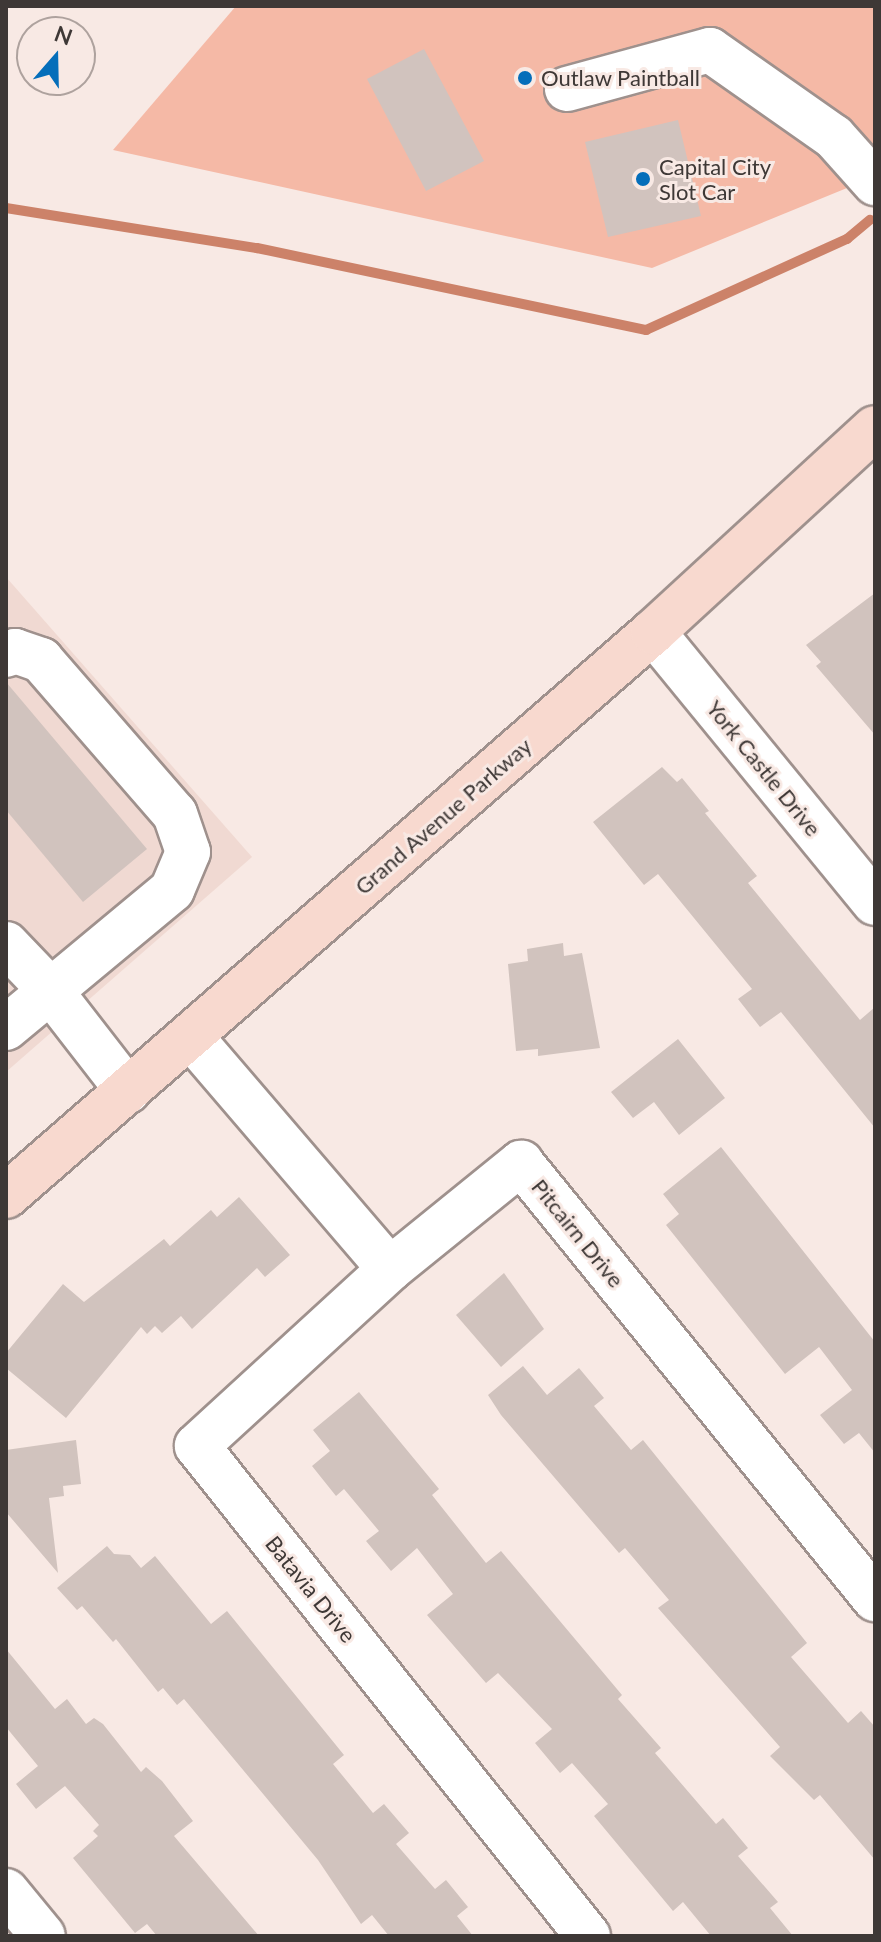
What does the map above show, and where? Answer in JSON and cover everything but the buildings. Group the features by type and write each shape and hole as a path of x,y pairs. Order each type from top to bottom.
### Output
{"main road":[{"name":"Grand Avenue Parkway","path":"6,1196 653,632 875,428"}],"street":[{"path":"567,89 710,50 834,137 875,183"},
{"name":"York Castle Drive","path":"653,632 875,903"},
{"path":"6,655 15,651 41,660 175,814 188,852 172,890 49,989 6,1028"},
{"path":"6,944 49,989 128,1091"},
{"path":"190,1036 390,1269"},
{"name":"Pitcairn Drive","path":"390,1269 521,1163 875,1599"},
{"name":"Batavia Drive","path":"390,1269 197,1446 588,1936"},
{"path":"6,1891 43,1936"}],"shaded area":[{"name":"Outlaw Paintball","path":"236,6 875,6 875,167 847,188 652,268 113,150"},
{"path":"6,577 252,857 6,1072"}],"waterway":[{"path":"6,208 257,248 646,330 847,239 870,220"}],"place":[{"name":"Outlaw Paintball","path":"525,78"},
{"name":"Capital City Slot Car","path":"643,179"}]}
